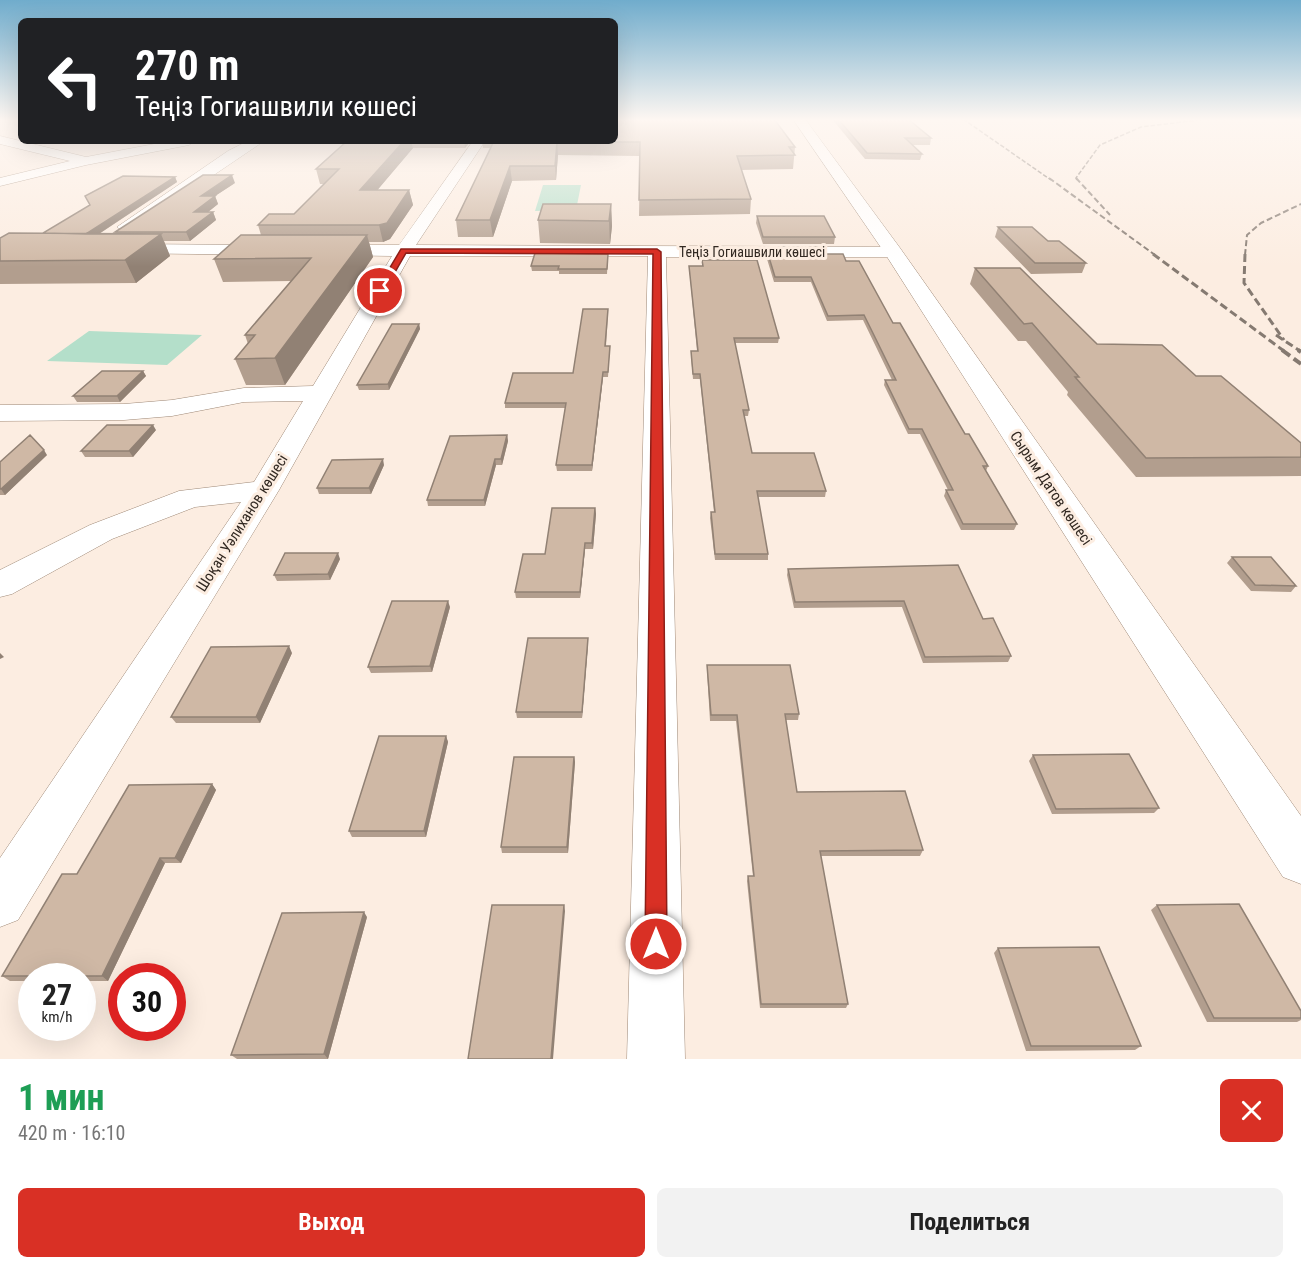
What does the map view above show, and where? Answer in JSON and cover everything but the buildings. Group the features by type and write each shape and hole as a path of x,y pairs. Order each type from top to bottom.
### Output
{"main road":[{"name":"Сырым Датов көшесі","path":"836,168 1301,859"}],"street":[{"path":"0,182 56,168"},
{"path":"213,168 107,243 287,250"},
{"name":"Шоқан Уәлиханов көшесі","path":"0,902 264,490 404,250 459,168"},
{"name":"Теңіз Гогиашвили көшесі","path":"310,250 893,252"},
{"path":"656,1059 657,252"},
{"path":"3,415 124,412 172,408 244,395 321,393"},
{"path":"0,585 101,532 190,498 264,490"}],"green space":[{"path":"543,185 581,185 576,210 535,211"},
{"path":"89,331 202,335 167,365 47,361"}],"railway":[{"path":"1034,168 1051,180"},
{"path":"1076,178 1083,168"},
{"path":"1049,178 1155,255"},
{"path":"1076,178 1110,215"},
{"path":"1245,255 1247,235 1261,223 1301,204"},
{"path":"1153,254 1284,351"},
{"path":"1245,254 1244,283 1284,340"},
{"path":"1276,335 1300,351"},
{"path":"1282,350 1301,364"}],"route":[{"path":"380,291 404,250 657,252 656,944"}]}
